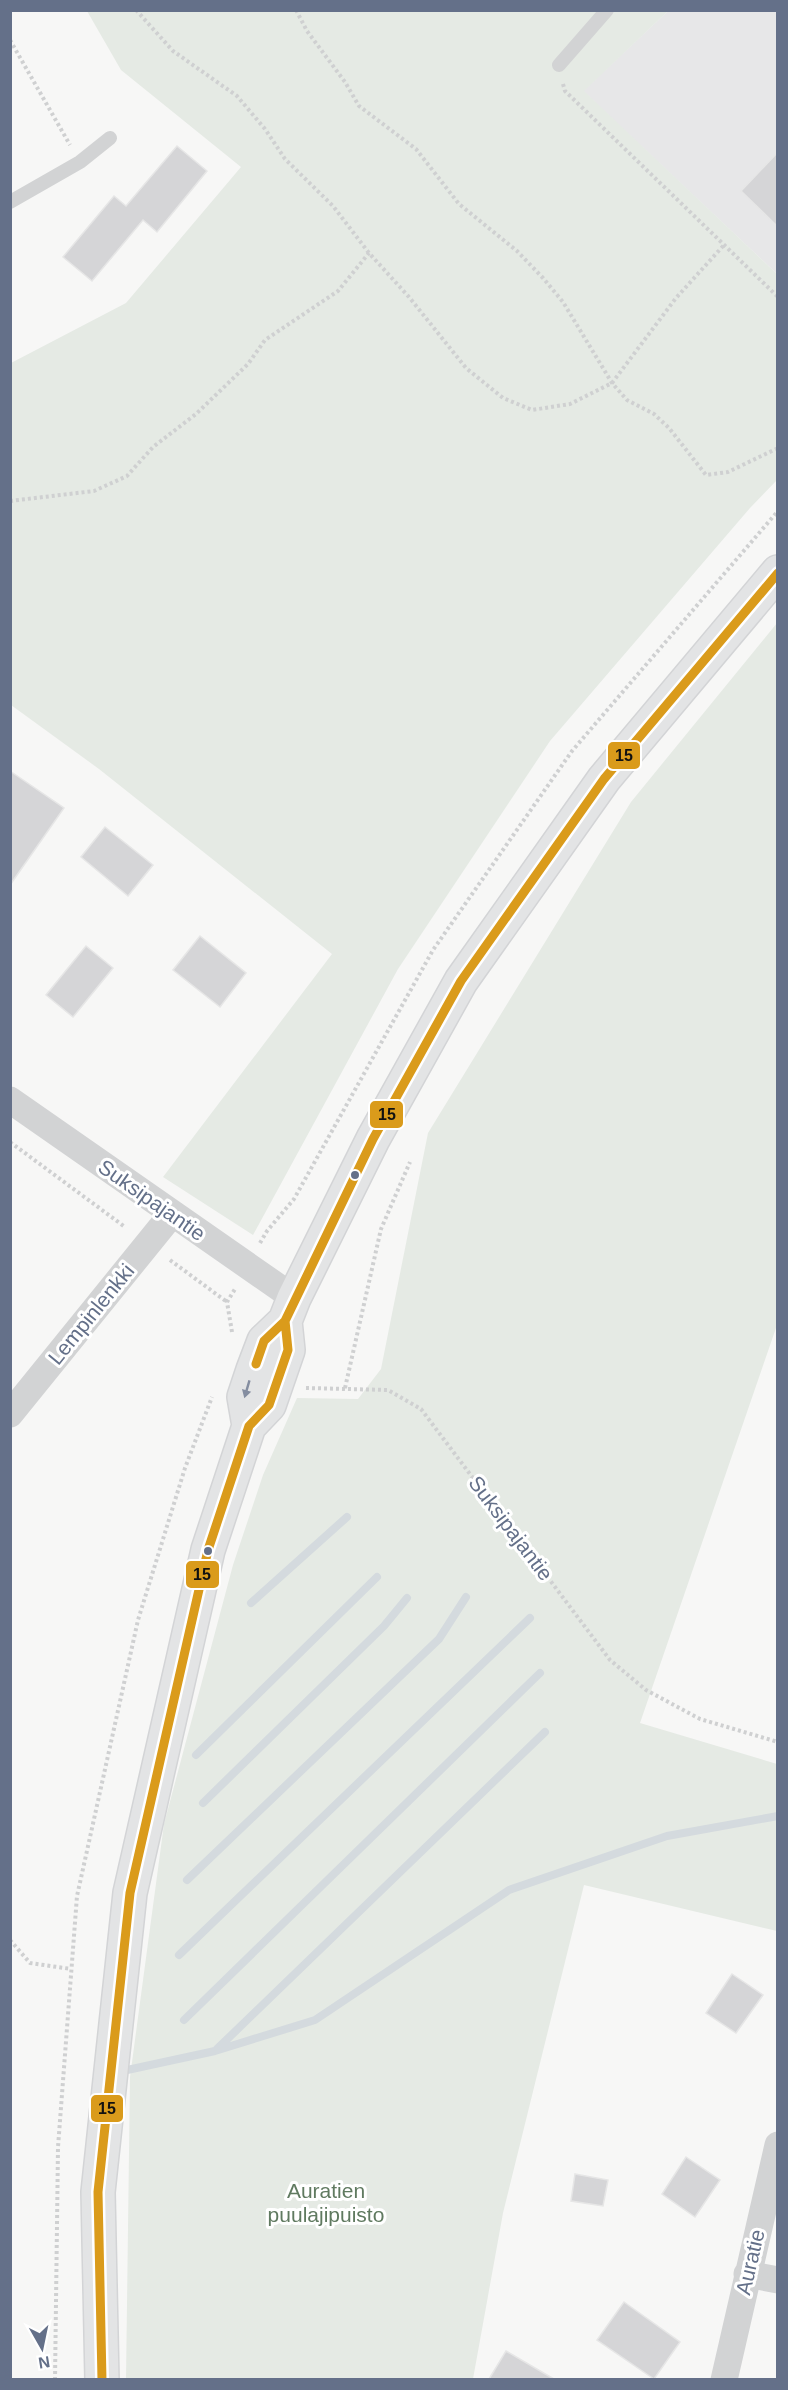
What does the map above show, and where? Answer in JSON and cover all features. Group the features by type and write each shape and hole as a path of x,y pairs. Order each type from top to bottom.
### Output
{"main road":[{"path":"249,1426 244,1397 264,1341 290,1310 373,1139 461,981 604,779 777,572"},
{"path":"102,2379 98,2192 130,1893 208,1550 249,1426 269,1405 288,1350 290,1310"}],"street":[{"name":"Suksipajantie","path":"10,1100 172,1214 290,1310"},
{"name":"Lempinlenkki","path":"10,1414 172,1214"},
{"name":"Auratie","path":"724,2379 777,2145"},
{"path":"747,2274 777,2280"}],"lane":[{"path":"559,66 607,10"},
{"path":"10,202 80,162 110,138"}],"path":[{"path":"136,10 173,51 237,96 265,129 285,159 333,206 369,254 409,297 466,368 503,398 532,410 570,404 612,382 676,298 724,245"},
{"path":"296,10 307,31 345,82 359,106 416,149 459,204 517,251 543,278 563,302 612,382 627,400 654,414 669,428 706,475 728,472 777,448"},
{"path":"10,40 80,162"},
{"path":"559,66 565,91 777,297"},
{"path":"10,501 94,491 128,476 153,447 196,414 249,364 265,340 338,291 369,254"},
{"path":"10,1142 227,1302"},
{"path":"345,1388 381,1228 410,1162"},
{"name":"Suksipajantie","path":"277,1379 304,1388 388,1390 421,1409 610,1660 646,1690 700,1719 777,1742"},
{"path":"10,1940 30,1963 71,1969"}],"shaded area":[{"path":"668,11 777,11 777,274 583,91"}],"green space":[{"path":"87,11 668,11 584,91 777,274 777,480 750,508 550,741 398,969 253,1235 163,1177 332,954 99,769 11,705 11,363 126,303 241,167 121,70"},
{"name":"Auratien puulajipuisto","path":"777,623 777,1325 640,1723 777,1764 777,1931 584,1885 503,2213 473,2379 126,2379 130,2077 164,1824 233,1565 263,1475 297,1398 358,1399 381,1369 428,1133 631,802"}],"building":[{"path":"177,146 207,171 157,232 143,220 92,281 63,257 114,196 126,206"},
{"path":"777,153 777,226 741,191"},
{"path":"10,771 64,808 10,885"},
{"path":"105,827 153,865 128,896 81,857"},
{"path":"200,936 246,973 220,1007 173,970"},
{"path":"86,946 113,968 73,1017 46,995"},
{"path":"732,1974 763,1995 736,2033 706,2013"},
{"path":"686,2157 720,2180 695,2217 662,2194"},
{"path":"575,2174 608,2180 603,2206 571,2201"},
{"path":"624,2302 680,2342 654,2379 597,2340"},
{"path":"506,2351 554,2379 489,2379"}],"waterway":[{"path":"251,1603 347,1517"},
{"path":"196,1755 377,1577"},
{"path":"187,1880 439,1639 466,1597"},
{"path":"203,1803 384,1626 407,1598"},
{"path":"179,1955 530,1618"},
{"path":"184,2020 540,1673"},
{"path":"217,2049 545,1732"},
{"path":"118,2072 215,2051 315,2020 509,1890 667,1836 778,1816"}],"transit line":[{"name":"15","path":"256,1364 264,1341 285,1321 373,1139 461,981 604,779 778,573"},
{"name":"15","path":"102,2380 98,2192 130,1893 208,1550 249,1426 269,1405 288,1350 285,1321"}]}
